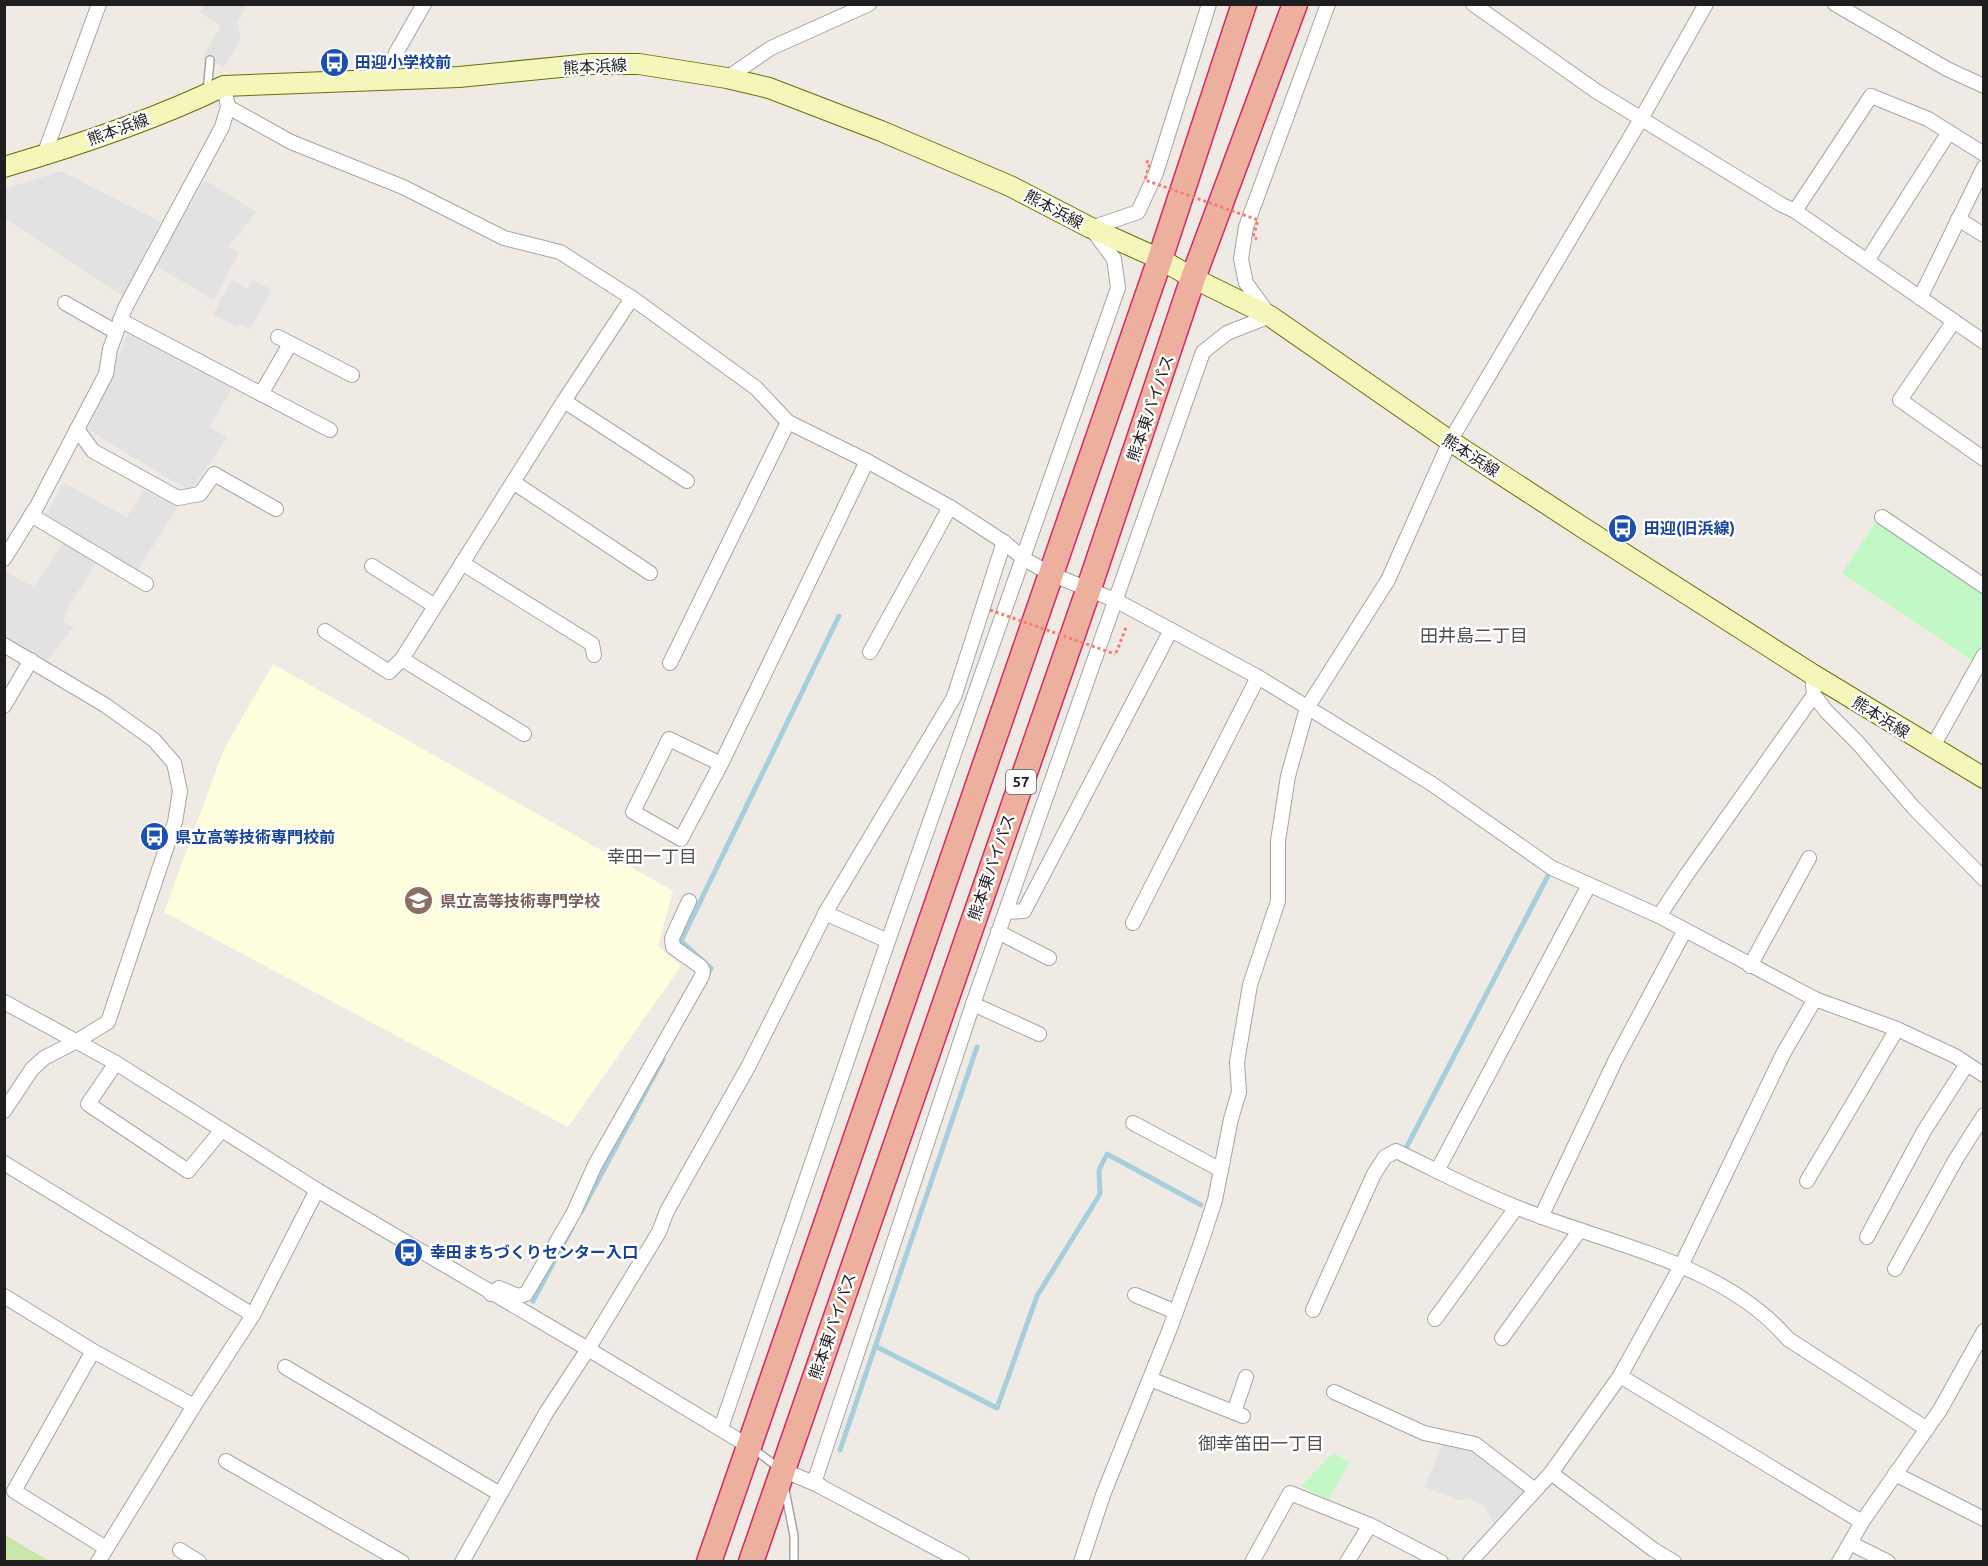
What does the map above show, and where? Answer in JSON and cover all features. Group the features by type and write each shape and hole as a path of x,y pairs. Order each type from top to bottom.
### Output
{"highway":[{"name":"57","path":"709,1562 1160,259 1244,4"},
{"name":"熊本東バイパス","path":"751,1562 1089,588 1193,278 1295,4"}],"main road":[{"name":"熊本浜線","path":"4,167 110,132 215,90 459,77 591,64 639,64 727,78 769,88 881,131 1010,186 1270,316 1450,441 1812,674 1983,778"}],"street":[{"path":"44,155 99,4"},
{"path":"387,80 396,53 424,4"},
{"path":"727,78 771,48 869,4"},
{"path":"721,1428 888,941 1118,288 1113,259 1091,228 1138,212 1156,173 1209,4"},
{"path":"814,1483 973,1004 1203,352 1227,333 1270,316 1245,283 1241,259 1246,227 1328,4"},
{"path":"1473,4 1532,48 1641,119 1782,206 1795,211 1983,342"},
{"path":"1081,1562 1103,1495 1176,1312 1215,1200 1239,1092 1237,1062 1250,985 1278,901 1278,841 1288,776 1307,708 1388,580 1450,441 1641,119 1706,4"},
{"path":"1835,4 1947,69 1983,86"},
{"path":"215,90 228,107 291,142 403,187 504,238 560,252 632,298 756,388 789,422 867,461 950,507 1004,542 1024,559 1051,574 1117,600 1258,677 1432,784 1552,868 1659,916 1815,999 1897,1029 1955,1056 1983,1075"},
{"path":"1795,211 1871,96 1928,119 1983,154"},
{"path":"4,559 31,515 106,374 110,349 118,326 145,267 222,127 228,107"},
{"path":"1868,261 1949,132"},
{"path":"1920,297 1983,167"},
{"path":"1958,219 1983,235"},
{"path":"325,631 389,672 402,659 564,401 632,298"},
{"path":"65,303 261,394 330,430"},
{"path":"1954,321 1900,400 1983,459"},
{"path":"261,394 284,340 352,375"},
{"path":"564,401 687,481"},
{"path":"670,663 789,422"},
{"path":"77,429 93,451 178,498 200,494 214,474 276,509"},
{"path":"721,764 669,739 633,812 681,838 721,764 867,461"},
{"path":"513,482 650,573"},
{"path":"870,652 950,507"},
{"path":"31,515 146,584"},
{"path":"1882,517 1983,586"},
{"path":"462,1562 546,1413 659,1232 668,1211 748,1067 825,913 954,697 1004,542"},
{"path":"462,563 574,631 592,644 594,656"},
{"path":"372,566 435,606"},
{"path":"1006,912 1024,911 1171,630"},
{"path":"4,645 105,705 154,740 174,764 180,791 175,822 108,1022 44,1058 32,1069 4,1111"},
{"path":"1932,748 1983,655"},
{"path":"402,659 524,734"},
{"path":"4,706 31,660"},
{"path":"1812,674 1814,695 1826,711 1858,743 1913,807 1983,879"},
{"path":"1133,923 1258,677"},
{"path":"1659,916 1693,864 1814,695"},
{"path":"1750,966 1809,858"},
{"path":"1437,1171 1589,885"},
{"path":"491,1294 499,1288 518,1296 526,1294 573,1214 595,1165 702,976 701,967 673,947 672,938 689,901"},
{"path":"825,913 888,941"},
{"path":"1541,1216 1616,1059 1685,930"},
{"path":"998,933 1049,958"},
{"path":"1475,1560 1551,1473 1620,1376 1681,1266 1783,1054 1815,999"},
{"path":"4,1002 116,1063 317,1190 750,1447"},
{"path":"973,1004 1039,1034"},
{"path":"1807,1181 1897,1029"},
{"path":"116,1063 88,1104 188,1171 221,1131"},
{"path":"1867,1237 1924,1131 1967,1064"},
{"path":"1895,1269 1983,1115"},
{"path":"1133,1123 1221,1170"},
{"path":"1313,1310 1374,1174 1386,1157 1396,1151 1516,1208 1694,1271 1756,1308 1774,1322 1788,1339 1927,1429"},
{"path":"4,1163 253,1315"},
{"path":"98,1562 253,1315 317,1190"},
{"path":"1435,1319 1516,1208"},
{"path":"1502,1338 1580,1230"},
{"path":"1135,1295 1176,1312"},
{"path":"4,1296 93,1351 194,1406"},
{"path":"1839,1562 1862,1522 1940,1410 1983,1331"},
{"path":"93,1351 14,1491 106,1548"},
{"path":"285,1367 500,1494"},
{"path":"1620,1376 1862,1522"},
{"path":"1150,1379 1238,1414 1246,1377"},
{"path":"1334,1392 1424,1433 1475,1444 1535,1490"},
{"path":"226,1461 402,1562"},
{"path":"782,1470 923,1531 969,1562"},
{"path":"1551,1473 1654,1550 1674,1562"},
{"path":"1895,1474 1983,1519"},
{"path":"814,1483 962,1562"},
{"path":"1252,1562 1290,1492 1370,1525 1441,1562"},
{"path":"1347,1562 1370,1525"},
{"path":"1850,1543 1888,1562"},
{"path":"180,1550 199,1562"}],"lane":[{"path":"210,60 215,90"},
{"path":"750,1447 782,1470 794,1536 794,1562"}],"path":[{"path":"1146,161 1150,163 1145,180 1258,220 1253,237 1257,239"},
{"path":"990,610 1115,654"}],"shaded area":[{"path":"204,5 247,5 238,21 240,40 224,67 203,57 221,26 200,12"},
{"path":"61,171 161,222 123,296 5,218 5,189"},
{"path":"205,180 256,212 229,246 239,253 214,300 155,265"},
{"path":"231,280 247,288 252,280 272,290 250,329 240,324 238,328 213,314"},
{"path":"128,333 234,386 209,427 227,438 190,491 88,430"},
{"path":"64,483 127,517 144,490 178,507 136,572 46,514"},
{"path":"64,541 97,562 68,607 63,622 74,627 47,661 5,639 4,571 34,587"},
{"name":"県立高等技術専門学校","path":"273,664 673,891 658,946 681,966 568,1127 164,912 224,749"},
{"path":"1444,1443 1473,1448 1527,1487 1528,1494 1496,1528 1484,1506 1469,1498 1460,1500 1424,1487"}],"green space":[{"path":"1878,519 1983,590 1983,649 1975,662 1842,573"},
{"path":"1333,1453 1350,1462 1328,1500 1301,1486"},
{"path":"5,1535 49,1561 5,1561"}],"waterway":[{"path":"707,977 711,968 681,941 839,616"},
{"path":"1404,1152 1552,868"},
{"path":"840,1450 977,1047"},
{"path":"581,1212 663,1059"},
{"path":"877,1347 997,1408 1037,1296 1100,1194 1099,1170 1107,1154 1201,1205"},
{"path":"533,1301 572,1228"}],"place":[{"name":"田迎小学校前","path":"334,62"},
{"name":"田迎(旧浜線)","path":"1623,528"},
{"name":"県立高等技術専門校前","path":"154,837"},
{"name":"県立高等技術専門学校","path":"419,901"},
{"name":"幸田まちづくりセンター入口","path":"409,1252"}],"district":[{"name":"田井島二丁目","path":"1474,636"},
{"name":"幸田一丁目","path":"652,857"},
{"name":"御幸笛田一丁目","path":"1261,1444"}]}
